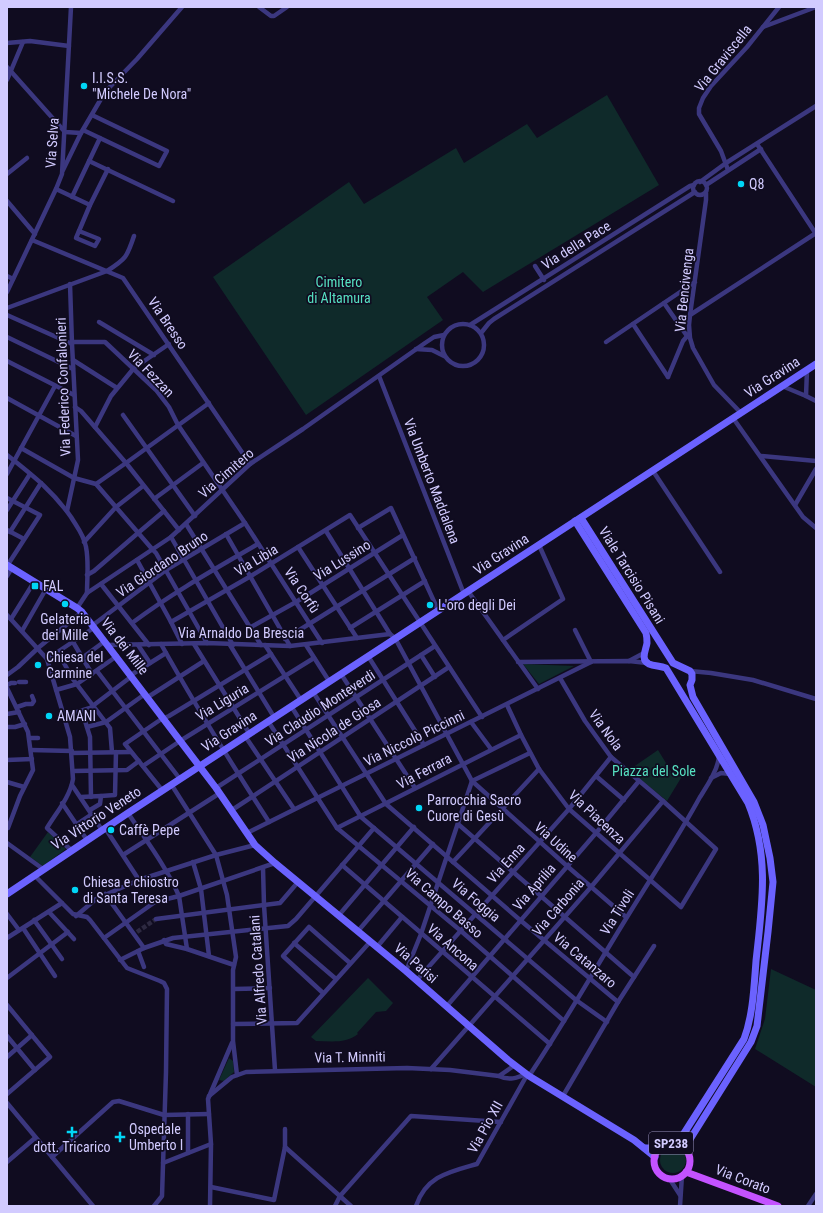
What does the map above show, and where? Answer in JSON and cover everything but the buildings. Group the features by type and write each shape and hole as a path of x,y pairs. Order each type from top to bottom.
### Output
{"main road":[{"name":"Via Gravina","path":"200,766 368,656 392,636 420,622 816,364"},
{"name":"Viale Tarcisio Pisani","path":"578,520 673,663 690,671"},
{"name":"Viale Tarcisio Pisani","path":"578,520 646,633 647,638 644,656 647,663"},
{"name":"Via dei Mille","path":"9,566 80,610 94,626 200,766"},
{"path":"645,650 653,644 662,647"},
{"path":"647,663 666,668 748,803 754,817 762,854 762,911 749,1023 744,1039 681,1138 676,1143"},
{"path":"687,1150 689,1141 751,1042 757,1026 768,932 772,882 767,844 759,812 693,697 691,683 692,674 690,671"},
{"path":"678,688 685,688 691,683"},
{"name":"Via Vittorio Veneto","path":"7,894 71,850 200,766"},
{"name":"Via Parisi","path":"200,766 255,845 275,863 406,971 514,1065 634,1140 655,1157"},
{"name":"SP238","path":"645,1148 655,1148 676,1143 681,1145 687,1150 690,1159 689,1166 684,1174"},
{"name":"SP238","path":"664,1145 658,1150 655,1157 656,1169 662,1175 669,1178"},
{"path":"690,1159 700,1177"},
{"path":"669,1178 674,1178 684,1174"},
{"name":"Via Corato","path":"684,1174 700,1177 778,1206"}],"street":[{"name":"Via Selva","path":"7,292 62,174 71,7"},
{"path":"62,174 82,131 110,86 137,59 182,7"},
{"path":"259,7 270,16 274,16 287,7"},
{"name":"Via Graviscella","path":"728,170 719,148 699,114 699,108 703,98 711,86 779,7"},
{"path":"762,28 816,7"},
{"path":"7,43 30,41 69,46"},
{"path":"7,80 23,42"},
{"path":"7,67 65,132 82,131 159,166 167,151 92,115"},
{"path":"706,184 707,188 704,194 697,194 695,192 694,185 816,106"},
{"path":"72,197 100,138"},
{"path":"690,315 816,234 758,144"},
{"path":"706,184 761,149"},
{"path":"7,174 27,158"},
{"path":"89,161 173,201"},
{"path":"79,231 99,239 95,246 76,238 90,205 108,169"},
{"path":"700,182 706,184"},
{"name":"Via della Pace","path":"470,325 690,186 694,185"},
{"path":"56,189 90,205"},
{"name":"Via della Pace","path":"481,333 494,319 695,192"},
{"name":"Via Bencivenga","path":"704,194 706,200 688,335 693,348 714,385 721,394 742,413"},
{"path":"7,201 35,234"},
{"path":"7,308 107,271 122,262 129,251 134,236"},
{"name":"Via Bresso","path":"32,240 120,276 125,280 250,464"},
{"path":"535,266 547,285"},
{"path":"7,276 13,279"},
{"path":"606,342 695,282"},
{"name":"Via Federico Confalonieri","path":"67,511 78,460 70,284"},
{"path":"633,324 668,377 683,341 688,335 664,302"},
{"path":"7,315 72,343"},
{"path":"99,322 154,355"},
{"path":"464,324 470,325 481,333 484,345 483,351 481,357 471,365 459,366 448,361 444,356 442,342 444,335 452,326 464,324"},
{"name":"Via Cimitero","path":"7,675 18,667 80,610 87,593 171,537 250,464 303,430 434,337 444,335"},
{"path":"7,337 73,369"},
{"name":"Via Fezzan","path":"72,343 105,342 134,368 156,390 169,407 178,425 223,490"},
{"path":"95,427 111,396 134,368 169,344"},
{"path":"416,349 432,350 444,356"},
{"path":"73,360 118,388"},
{"path":"7,361 74,395"},
{"path":"806,396 808,370"},
{"name":"Via Umberto Maddalena","path":"379,376 466,592 538,689"},
{"path":"7,474 55,386"},
{"path":"782,386 816,401"},
{"path":"7,398 76,436"},
{"path":"96,484 126,464 209,402"},
{"path":"75,407 81,411 95,427 179,530"},
{"path":"123,415 195,516"},
{"path":"733,418 805,519 816,528"},
{"path":"21,448 74,478 96,484 156,553 207,643"},
{"path":"7,455 49,490 67,511 80,530 86,547 87,593"},
{"path":"760,456 816,461"},
{"path":"154,499 203,463"},
{"path":"795,505 816,469"},
{"path":"653,471 720,572"},
{"path":"7,510 30,474"},
{"path":"24,539 9,531 41,483"},
{"path":"84,542 116,507 144,486"},
{"name":"Via Corfù","path":"223,490 322,643"},
{"path":"7,498 40,516 24,539 9,566 7,576"},
{"path":"438,610 415,558 390,508 358,528 482,717"},
{"path":"87,575 94,571 164,511"},
{"name":"Via Libia","path":"172,622 271,564 350,515 358,528"},
{"path":"186,524 251,627 271,654 301,700"},
{"name":"Via Giordano Bruno","path":"47,659 73,642 166,570 245,524"},
{"path":"326,530 408,663 472,781 421,934 406,971"},
{"path":"226,534 290,646"},
{"name":"Via Lussino","path":"251,627 296,602 403,535"},
{"name":"Via Campo Basso","path":"171,537 259,693 283,744 337,828 461,931 564,1021"},
{"path":"132,623 178,590 258,544"},
{"path":"503,640 563,598 540,545"},
{"path":"298,547 357,638"},
{"path":"286,639 415,558"},
{"path":"137,560 172,622 182,644"},
{"path":"350,628 425,581"},
{"path":"34,582 9,617 47,659 70,737 73,771 72,785 47,828 71,850"},
{"path":"101,584 149,645"},
{"path":"22,631 46,589"},
{"path":"575,630 591,662"},
{"name":"Via Arnaldo Da Brescia","path":"107,643 149,645 207,643 290,646 357,638 392,636"},
{"path":"73,642 92,674"},
{"path":"82,658 107,643"},
{"path":"161,644 223,750 269,822"},
{"path":"194,644 233,708 260,760 294,809"},
{"path":"138,645 150,663"},
{"path":"306,645 329,681"},
{"name":"Via Claudio Monteverdi","path":"123,855 190,813 238,774 435,646"},
{"path":"629,662 645,650"},
{"path":"58,652 77,684 112,732 116,770 116,795 81,797"},
{"path":"64,716 93,706 132,676 166,653"},
{"path":"162,790 126,744 160,720 271,654"},
{"path":"421,655 435,677"},
{"path":"56,690 77,684 117,656"},
{"path":"368,656 424,745"},
{"name":"Via Liguria","path":"143,766 180,740 314,658"},
{"path":"87,727 106,722 125,708 204,661"},
{"path":"518,662 647,663"},
{"name":"Via Niccolò Piccinni","path":"247,833 591,662"},
{"name":"Via Nicola de Giosa","path":"232,810 449,667"},
{"path":"97,671 180,779"},
{"path":"690,671 706,672 753,680 816,699"},
{"path":"691,683 706,672"},
{"path":"341,674 415,788"},
{"name":"Via Nola","path":"560,678 585,721 610,757 716,849 681,907"},
{"path":"7,685 11,683 26,682"},
{"path":"7,688 25,724 30,738 33,770 24,787 8,828"},
{"name":"Via Catanzaro","path":"313,692 386,804 543,941 618,1002"},
{"path":"7,714 26,704 32,704 34,701 32,696"},
{"name":"Via Piacenza","path":"507,704 539,769 569,809 681,907"},
{"name":"Via Foggia","path":"290,706 360,816 576,1000 607,1022"},
{"path":"82,711 90,737 91,797"},
{"path":"471,722 491,749"},
{"path":"7,727 15,727 25,724"},
{"name":"Via Ferrara","path":"337,828 521,734"},
{"path":"30,738 38,738"},
{"path":"31,750 90,753 131,752"},
{"path":"472,781 530,753"},
{"name":"Via Tivoli","path":"528,1075 550,1044 626,917 686,822 711,778 718,763 719,756"},
{"name":"Via Enna","path":"416,981 569,809 610,757"},
{"path":"7,760 32,759"},
{"path":"73,771 127,770 139,761"},
{"path":"453,862 539,769"},
{"path":"711,778 721,773 730,774"},
{"path":"596,776 624,800"},
{"name":"Via Udine","path":"472,781 539,842 626,917"},
{"name":"Via Aprilia","path":"446,1007 639,781"},
{"path":"7,782 24,787"},
{"path":"171,784 216,855 223,881 236,957 234,965 233,1024 236,1075"},
{"path":"72,785 123,855 139,880"},
{"path":"77,824 100,804 100,796"},
{"name":"Via Carbonia","path":"431,1069 591,887 662,801"},
{"path":"62,803 87,840"},
{"path":"128,813 165,870 179,896 187,949"},
{"path":"458,824 540,897 634,977"},
{"path":"339,915 414,827"},
{"path":"120,960 164,940 185,936 288,926 374,828"},
{"path":"7,843 43,869"},
{"path":"358,931 433,844"},
{"path":"76,916 92,902 105,894 139,880 165,870 255,845"},
{"path":"192,862 201,889 209,956"},
{"path":"104,938 155,902 201,889 275,863"},
{"name":"Via Ancona","path":"342,866 550,1044"},
{"name":"Via Alfredo Catalani","path":"263,868 275,1070"},
{"path":"34,875 76,916 88,918 126,968 160,980 167,989 162,1196 154,1206"},
{"path":"156,919 280,903 298,882"},
{"path":"105,894 125,922 135,933 144,948"},
{"path":"7,938 62,903"},
{"path":"48,912 74,939"},
{"path":"7,914 21,929 55,976"},
{"path":"377,947 402,918"},
{"path":"34,920 62,960"},
{"path":"323,993 283,956 294,943 309,927 350,964"},
{"path":"7,978 68,932"},
{"path":"164,940 166,944 187,949 234,965"},
{"path":"233,1024 297,1023 370,942"},
{"path":"294,943 336,979"},
{"path":"563,1096 618,1002 654,946"},
{"path":"138,951 144,967"},
{"path":"234,989 270,988"},
{"path":"7,1005 9,1012 32,1035 50,1057 7,1094"},
{"path":"7,1057 32,1035"},
{"path":"7,1036 35,1070"},
{"path":"210,1206 211,1144 209,1096 233,1041"},
{"path":"499,1076 514,1065"},
{"name":"Via T. Minniti","path":"209,1096 225,1082 236,1075 246,1072 275,1070 378,1068 431,1069 514,1079 528,1075"},
{"name":"Via Pio XII","path":"416,1206 425,1187 433,1181 447,1174 477,1164 528,1075"},
{"path":"52,1157 113,1102 119,1101 164,1115 210,1114"},
{"path":"7,1103 93,1206"},
{"path":"188,1114 188,1153"},
{"path":"335,1206 340,1196 411,1116 501,1122"},
{"path":"211,1187 274,1200 285,1148 285,1129"},
{"path":"7,1162 35,1138"},
{"path":"163,1163 211,1144"},
{"path":"285,1148 351,1206"},
{"path":"680,1206 680,1195 684,1174"},
{"path":"669,1178 680,1195"},
{"path":"808,1206 816,1194"}],"green space":[{"name":"Cimitero di Altamura","path":"607,95 659,185 483,292 463,272 427,297 443,320 306,415 213,277 349,182 364,204 456,148 464,163 527,124 537,138"},
{"path":"523,664 574,666 539,684"},
{"name":"Piazza del Sole","path":"658,750 674,776 683,770 684,773 667,801 629,770"},
{"path":"48,832 66,849 43,866 30,857"},
{"path":"771,969 816,990 816,1087 755,1049 765,1019"},
{"path":"368,978 393,1003 386,1011 376,1012 357,1033 358,1034 343,1041 316,1041 311,1037"},
{"path":"229,1058 233,1061 234,1072 224,1081 219,1080"},
{"path":"673,1147 682,1151 686,1160 682,1169 673,1173 664,1169 660,1160 664,1151"}],"tunnel":[{"path":"137,932 156,919"}],"place":[{"name":"I.I.S.S. \"Michele De Nora\"","path":"84,86"},
{"name":"Q8","path":"741,184"},
{"name":"FAL","path":"35,586"},
{"name":"Gelateria dei Mille","path":"65,604"},
{"name":"L'oro degli Dei","path":"430,605"},
{"name":"Chiesa del Carmine","path":"38,665"},
{"name":"AMANI","path":"49,716"},
{"name":"Parrocchia Sacro Cuore di Gesù","path":"419,808"},
{"name":"Caffè Pepe","path":"111,830"},
{"name":"Chiesa e chiostro di Santa Teresa","path":"75,890"},
{"name":"dott. Tricarico","path":"72,1132"},
{"name":"Ospedale Umberto I","path":"120,1137"}]}
